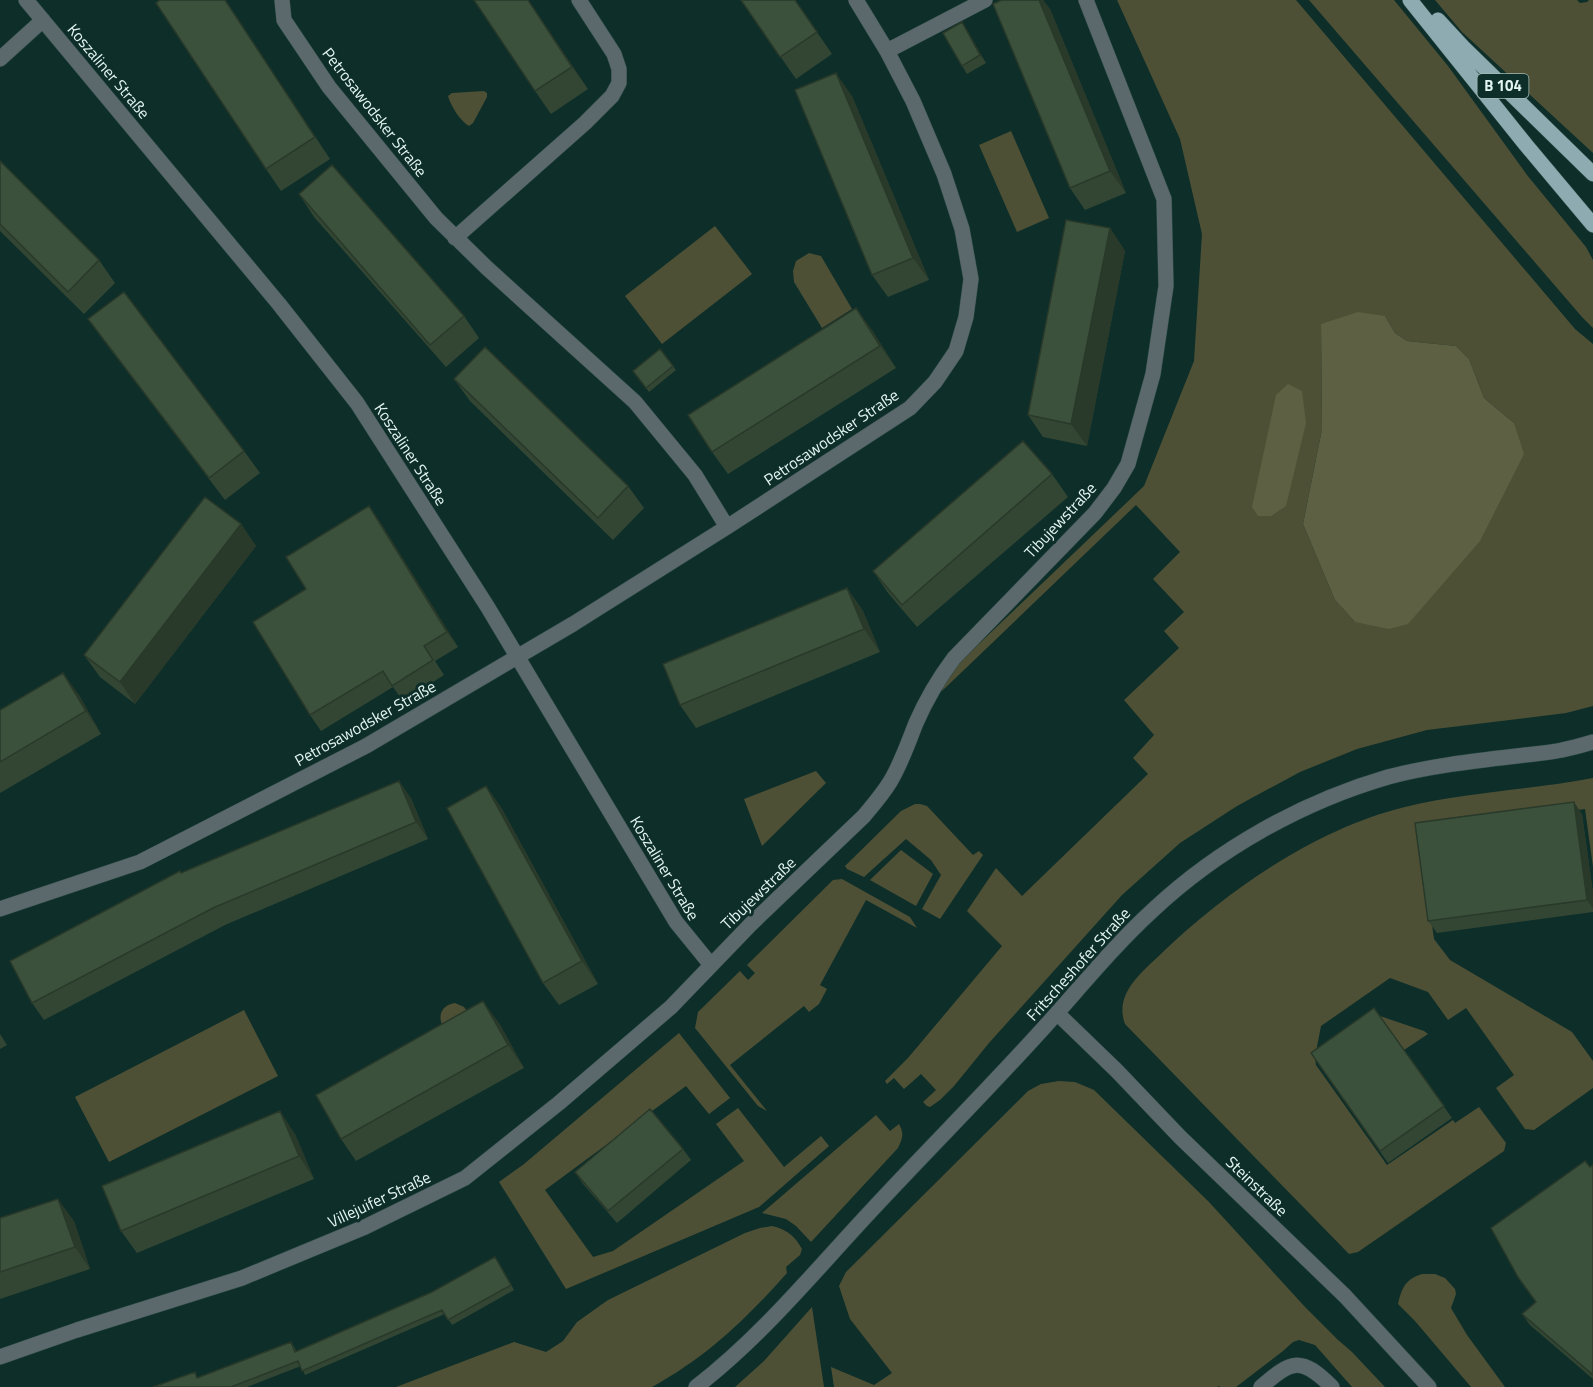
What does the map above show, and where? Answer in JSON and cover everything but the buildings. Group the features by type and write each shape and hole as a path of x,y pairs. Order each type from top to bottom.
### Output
{"main road":[{"name":"B 104","path":"1410,0 1593,225"},
{"name":"B 104","path":"1419,0 1463,47 1593,174"}],"street":[{"name":"Koszaliner Straße","path":"26,0 279,304 357,403 487,606 676,922 711,965"},
{"name":"Petrosawodsker Straße","path":"282,0 284,20 328,87 436,218 635,402 695,475 727,527"},
{"path":"455,238 585,123 612,96 619,83 619,69 614,54 579,0"},
{"name":"Petrosawodsker Straße","path":"0,909 140,862 366,746 517,657 727,527 910,408 935,382 956,351 966,317 971,279 962,229 944,174 917,111 887,51 856,0"},
{"path":"887,51 985,0"},
{"name":"Tibujewstraße","path":"711,965 864,816 879,798 890,782 939,679 954,658 1095,513 1128,464 1153,374 1166,286 1164,199 1086,0"},
{"path":"0,58 43,20"},
{"name":"Fritscheshofer Straße","path":"696,1387 746,1345 1012,1065 1115,948 1153,910 1226,853 1266,828 1303,810 1344,792 1388,777 1441,765 1562,750 1593,742"},
{"name":"Villejuifer Straße","path":"0,1357 242,1278 365,1227 465,1178 559,1103 671,1007 711,965"},
{"name":"Steinstraße","path":"1057,1013 1203,1159 1345,1296 1429,1387"},
{"path":"1261,1387 1281,1371 1295,1365 1309,1367 1332,1387"}],"green space":[{"path":"1117,0 1296,0 1575,329 1593,344 1593,706 1566,713 1427,730 1357,749 1300,772 1237,806 1180,843 1122,895 989,1043 954,1086 930,1107 923,1102 936,1090 921,1074 904,1089 894,1078 887,1084 885,1081 908,1058 1002,946 967,911 996,868 1022,896 1148,774 1133,758 1154,735 1124,700 1179,648 1164,631 1184,612 1153,579 1180,552 1136,505 942,691 944,682 959,663 1144,486 1194,361 1202,234 1180,139","holes":["1385,316 1395,333 1407,341 1456,346 1469,359 1484,398 1514,423 1355,622 1335,600 1303,524 1322,429 1321,324"]},
{"path":"1309,0 1394,0 1448,66 1527,175 1586,247 1593,260 1593,328 1582,317"},
{"path":"1435,0 1577,0 1580,3 1593,0 1593,153 1462,32"},
{"path":"484,91 487,97 473,123 469,126 456,113 448,96 452,93"},
{"path":"1011,131 1049,218 1017,232 979,145"},
{"path":"715,226 752,274 662,344 625,296"},
{"path":"809,253 821,256 852,309 822,328 794,282 793,271 796,261"},
{"path":"1358,312 1385,316 1395,333 1407,341 1456,346 1469,359 1484,398 1514,423 1524,454 1480,541 1408,624 1389,629 1355,622 1335,600 1303,524 1322,429 1321,324"},
{"path":"1288,384 1302,391 1306,423 1286,506 1271,516 1258,516 1252,507 1276,395"},
{"path":"816,771 826,783 762,846 744,799"},
{"path":"1593,778 1593,867 1585,809 1419,832 1434,939 1450,960 1572,1032 1593,1061 1593,1088 1534,1130 1525,1129 1496,1088 1514,1075 1466,1008 1448,1020 1428,992 1390,978 1321,1026 1315,1057 1316,1065 1387,1165 1453,1120 1455,1123 1479,1107 1506,1143 1504,1151 1358,1252 1349,1254 1125,1024 1122,1012 1127,992 1140,974 1217,905 1276,864 1340,830 1372,817 1428,802"},
{"path":"915,804 927,806 973,855 979,851 983,855 940,919 922,909 941,875 931,860 906,839 864,877 845,866 901,811"},
{"path":"901,850 933,874 916,906 870,880"},
{"path":"842,879 910,917 917,928 866,900 820,985 827,989 819,1004 809,1012 804,1006 730,1065 767,1111 758,1106 695,1028 698,1012 740,971 748,980 755,973 747,965 833,880"},
{"path":"455,1003 467,1011 443,1027 442,1011"},
{"path":"244,1010 278,1076 109,1162 75,1097"},
{"path":"1378,1017 1428,1034 1404,1050"},
{"path":"679,1033 730,1098 709,1114 686,1086 545,1190 593,1257 613,1251 744,1161 716,1124 738,1108 784,1167 821,1136 829,1146 759,1207 566,1289 499,1182 524,1164"},
{"path":"1059,1081 1075,1082 1094,1090 1209,1202 1306,1308 1385,1387 1352,1387 1315,1345 1299,1340 1293,1342 1236,1387 834,1387 831,1367 874,1385 892,1373 850,1319 839,1286 846,1272 1028,1091 1041,1084"},
{"path":"876,1115 890,1131 899,1124 902,1136 898,1148 811,1242 786,1219 762,1213"},
{"path":"772,1226 790,1234 802,1249 800,1255 786,1267 787,1273 725,1336 691,1363 652,1387 396,1387 514,1342 546,1352 563,1341 577,1322 608,1300 745,1233"},
{"path":"1422,1274 1435,1274 1445,1278 1455,1289 1456,1294 1451,1308 1467,1335 1505,1387 1471,1387 1398,1304 1406,1284 1412,1278"},
{"path":"812,1307 824,1387 735,1387 764,1361"}]}
